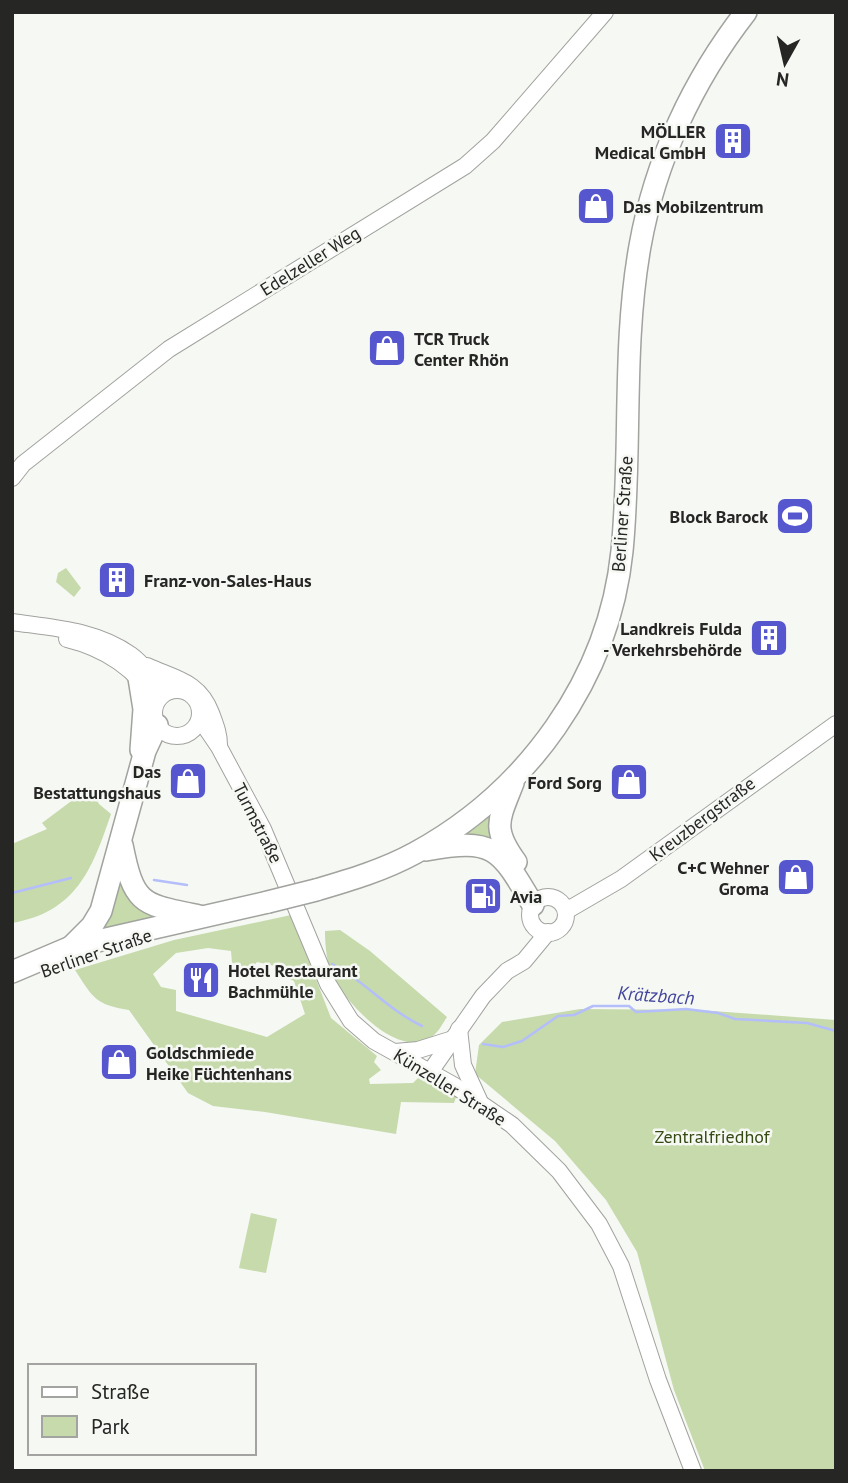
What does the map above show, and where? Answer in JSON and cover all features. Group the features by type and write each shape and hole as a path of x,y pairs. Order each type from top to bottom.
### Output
{"highway":[{"name":"Berliner Straße","path":"12,985 92,951 180,924 316,890 374,872 417,852 467,819 515,778 547,741 574,699 600,645 611,608 624,526 632,302 640,244 653,188 692,95 746,12"},
{"path":"140,671 144,709 140,773"},
{"path":"71,947 92,926 101,911 122,843 145,751 170,731"},
{"path":"515,778 499,815 498,829 506,848 538,902"},
{"path":"122,843 129,880 135,893 144,901 208,917"},
{"path":"417,852 466,843 486,848 506,864 538,902"},
{"name":"Berliner Straße","path":"12,972 71,947 148,928 180,924"}],"main road":[{"name":"Edelzeller Weg","path":"12,478 23,464 169,349 465,166 493,141 605,12"},
{"path":"12,622 90,634 114,644 140,671 156,703 154,718 170,731 222,755"},
{"path":"12,629 86,645 140,671 170,691"},
{"path":"140,671 184,681 203,694 219,735 222,755"},
{"path":"156,703 170,691 181,690 194,696 201,709 200,719 170,731"},
{"name":"Turmstraße","path":"200,719 277,857 308,932"},
{"name":"Kreuzbergstraße","path":"430,1072 483,996 541,930 561,927 566,911 621,879 836,724"},
{"path":"541,930 530,916 538,902 554,898 566,911"},
{"name":"Künzeller Straße","path":"308,932 328,984 343,1011 366,1035 479,1100 512,1125 559,1171 585,1203 610,1243 693,1471"},
{"path":"393,1052 418,1050 456,1034 463,1065 479,1100"}],"green space":[{"path":"66,568 81,588 74,597 56,582 58,573"},
{"path":"90,787 99,804 111,814 88,870 66,898 52,909 12,923 12,844 47,829 42,823"},
{"path":"492,814 505,853 465,835"},
{"path":"119,868 154,917 94,935"},
{"path":"291,915 331,1018 377,1056 374,1062 381,1070 369,1079 370,1084 413,1083 418,1078 456,1097 454,1103 401,1102 396,1134 213,1106 188,1093 129,1010 109,1006 96,999 75,970 174,940","holes":["208,948 231,951 232,963 251,969 257,962 275,966 278,974 294,981 305,1014 267,1037 176,1011 176,990 161,987 153,974 176,953"]},
{"path":"340,930 370,951 447,1017 434,1035 421,1042 408,1042 393,1037 379,1029 354,1006 336,983 327,957 325,931"},
{"name":"Zentralfriedhof","path":"580,1009 699,1010 836,1020 836,1471 705,1471 674,1390 637,1252 606,1200 555,1141 475,1074 479,1045 502,1022"},
{"path":"251,1213 277,1219 266,1273 239,1268"}],"waterway":[{"path":"12,893 71,878"},
{"name":"Krätzbach","path":"154,880 187,885"},
{"name":"Krätzbach","path":"332,964 422,1026"},
{"name":"Krätzbach","path":"483,1044 503,1047 522,1041 558,1016 574,1015 593,1006 629,1006 636,1012 686,1009 718,1013 735,1019 807,1023 836,1031"}],"place":[{"name":"MÖLLER Medical GmbH","path":"733,141"},
{"name":"Das Mobilzentrum","path":"596,206"},
{"name":"TCR Truck Center Rhön","path":"387,348"},
{"name":"Block Barock","path":"795,516"},
{"name":"Franz-von-Sales-Haus","path":"117,580"},
{"name":"Landkreis Fulda - Verkehrsbehörde","path":"769,638"},
{"name":"Das Bestattungshaus","path":"188,781"},
{"name":"Ford Sorg","path":"629,782"},
{"name":"C+C Wehner Groma","path":"796,877"},
{"name":"Avia","path":"483,896"},
{"name":"Hotel Restaurant Bachmühle","path":"201,980"},
{"name":"Goldschmiede Heike Füchtenhans","path":"119,1062"}]}
